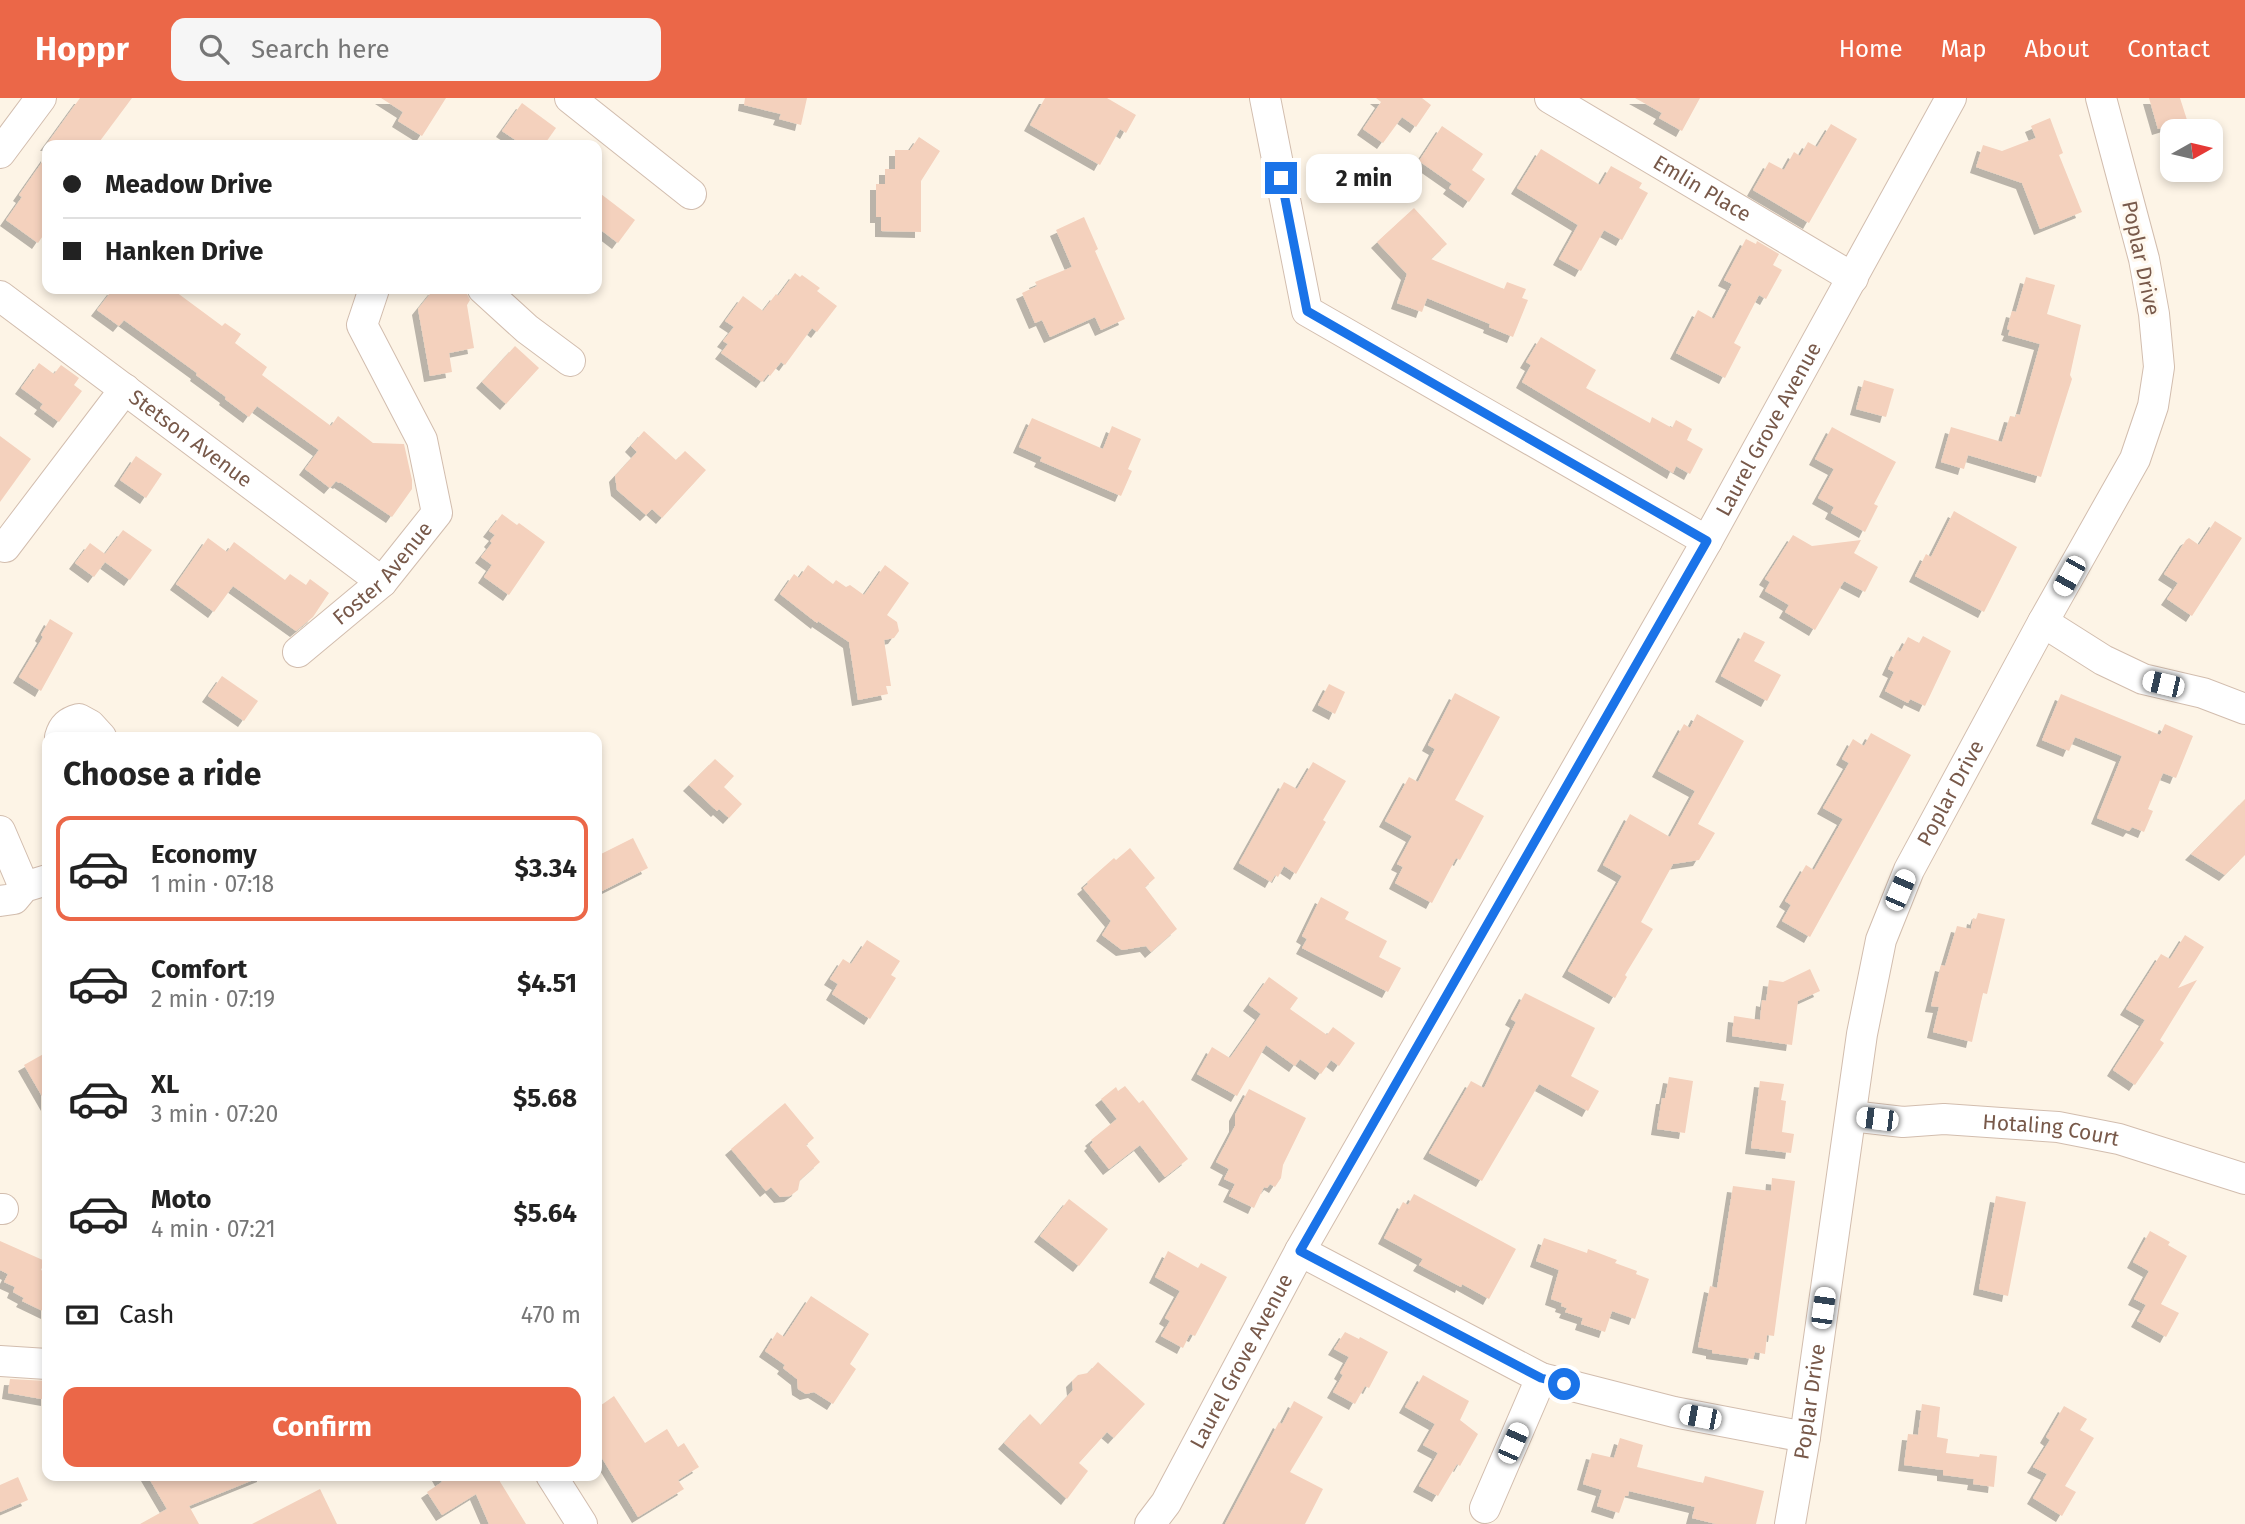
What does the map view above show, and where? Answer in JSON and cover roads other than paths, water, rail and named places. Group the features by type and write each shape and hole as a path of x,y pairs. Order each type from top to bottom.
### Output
{"street":[{"path":"0,153 41,98"},
{"path":"570,98 691,194"},
{"path":"1265,98 1307,311 1707,541"},
{"name":"Emlin Place","path":"1550,98 1853,278"},
{"name":"Laurel Grove Avenue","path":"1150,1524 1166,1503 1300,1251 1707,541 1951,98"},
{"name":"Poplar Drive","path":"1790,1524 1865,1020 1881,940 1909,870 2135,458 2153,406 2159,367 2154,314 2144,259 2101,98"},
{"name":"Foster Avenue","path":"298,652 382,582 437,513 422,440 362,325 372,294"},
{"path":"488,294 527,329 570,361"},
{"name":"Stetson Avenue","path":"0,296 382,582"},
{"path":"5,547 125,389"},
{"path":"2043,622 2103,660 2143,679 2203,693 2245,709"},
{"path":"61,732 69,722 79,719 96,732"},
{"path":"0,831 24,889"},
{"name":"Hotaling Court","path":"1851,1116 1903,1122 1944,1119 2058,1128 2119,1139 2245,1179"},
{"path":"1300,1251 1541,1378 1674,1412 1805,1437"},
{"path":"0,1362 42,1364"},
{"path":"1485,1508 1541,1378"},
{"path":"555,1481 582,1524"}]}
